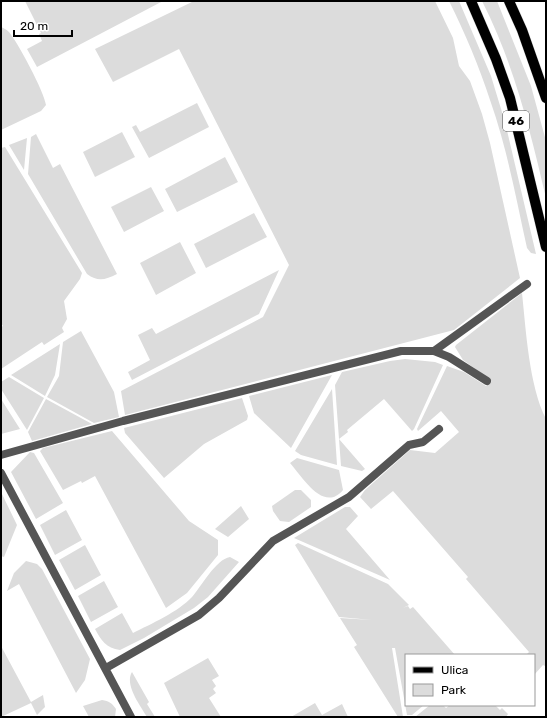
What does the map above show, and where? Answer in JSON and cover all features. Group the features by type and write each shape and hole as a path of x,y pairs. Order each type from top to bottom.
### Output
{"main road":[{"name":"46","path":"471,1 496,59 510,98 546,247"},
{"path":"509,1 522,30 546,98"}],"street":[{"path":"434,351 528,284"},
{"path":"1,455 123,421 341,365 402,351 434,351 449,357 487,382"},
{"path":"106,668 199,615 219,598 273,541 349,497 409,445 423,442 439,429"},
{"path":"1,472 106,668 130,717"}],"green space":[{"path":"25,1 163,1 37,67 27,49 42,41 39,34 41,33"},
{"path":"194,1 435,1 453,38 459,66 470,81 482,114 490,143 520,278 454,330 125,415 121,391 263,317 289,265 179,49 113,82 95,49"},
{"path":"449,1 459,1 491,76 505,122 536,254 531,253 527,248 506,155 486,87 461,25"},
{"path":"482,1 497,1 531,86 546,141 546,198 534,147 512,73"},
{"path":"1,27 9,32 18,46 36,79 46,105 41,111 1,130"},
{"path":"197,103 209,127 149,158 132,127 136,125 140,132"},
{"path":"122,132 135,157 95,177 83,152"},
{"path":"36,134 53,168 60,164 117,274 109,278 98,279 87,274 28,174 31,137"},
{"path":"27,138 24,170 9,145"},
{"path":"5,147 82,273 80,279 64,301 67,319 62,328 64,332 44,345 42,342 1,369 1,327 3,326 1,323 1,148"},
{"path":"225,157 238,182 177,212 165,189"},
{"path":"151,187 164,211 124,232 111,207"},
{"path":"254,213 267,237 206,268 194,244"},
{"path":"180,242 196,273 156,295 140,263"},
{"path":"279,270 259,314 132,380 128,372 150,360 138,335 152,328 156,334"},
{"path":"522,293 532,374 540,406 546,419 546,664 545,666 543,665 535,674 535,654 527,654 529,652 466,579 468,577 393,491 371,509 360,497 365,490 410,450 435,453 459,432 441,411 418,431 417,429 447,366 464,372 486,386 492,381 463,360 455,347"},
{"path":"81,331 114,392 119,417 94,423 47,397 59,376 63,342"},
{"path":"60,344 55,375 45,396 11,375"},
{"path":"405,359 435,362 443,365 412,431 384,399 347,430 348,432 339,439 335,385 342,372"},
{"path":"332,375 291,448 254,413 249,396"},
{"path":"9,377 44,398 27,430 1,389 1,382"},
{"path":"332,389 337,465 301,455 295,451"},
{"path":"242,398 248,416 247,420 204,444 164,478 125,433 124,428"},
{"path":"1,399 20,429 1,434"},
{"path":"46,399 92,424 32,441 28,432"},
{"path":"112,431 189,521 218,540 218,555 187,593 166,608 95,476 82,483 81,481 63,490 40,451 43,448"},
{"path":"339,439 365,469 362,471 341,466"},
{"path":"30,452 34,453 63,503 36,519 11,472"},
{"path":"297,458 339,470 343,490 336,496 329,498 321,496 307,484 290,463"},
{"path":"295,490 301,490 311,500 311,507 289,522 280,521 273,511 272,506"},
{"path":"1,492 17,525 4,557 1,556"},
{"path":"241,506 249,519 228,537 215,529"},
{"path":"345,507 350,507 358,516 346,529 390,580 294,538"},
{"path":"66,510 82,540 55,555 40,525"},
{"path":"298,543 388,584 409,605 403,608 408,606 410,609 413,607 454,654 405,654 405,704 395,648 392,648 403,717 398,717 354,647 357,645 340,618 372,620 339,617 295,545"},
{"path":"85,545 101,575 75,590 59,560"},
{"path":"230,557 239,562 208,597 194,608 144,638 120,650 104,643 99,637 95,629 122,613 133,633 172,613 192,597 219,563"},
{"path":"26,561 37,564 42,569 90,659 85,680 76,693 19,584 7,591 14,573"},
{"path":"104,581 118,607 91,622 78,596"},
{"path":"1,646 31,702 43,695 45,707 37,715 31,703 1,717"},
{"path":"208,658 219,676 212,680 216,686 213,689 216,693 209,698 221,717 180,717 164,683"},
{"path":"132,672 149,702 147,704 155,717 147,717 134,695 130,683"},
{"path":"102,700 107,701 115,707 115,717 89,717 83,706"},
{"path":"315,703 322,715 342,704 348,717 291,717"},
{"path":"405,706 423,706 412,715 407,715"},
{"path":"429,706 444,706 446,708 449,706 496,706 500,710 502,708 508,714 506,717 415,717"}]}
